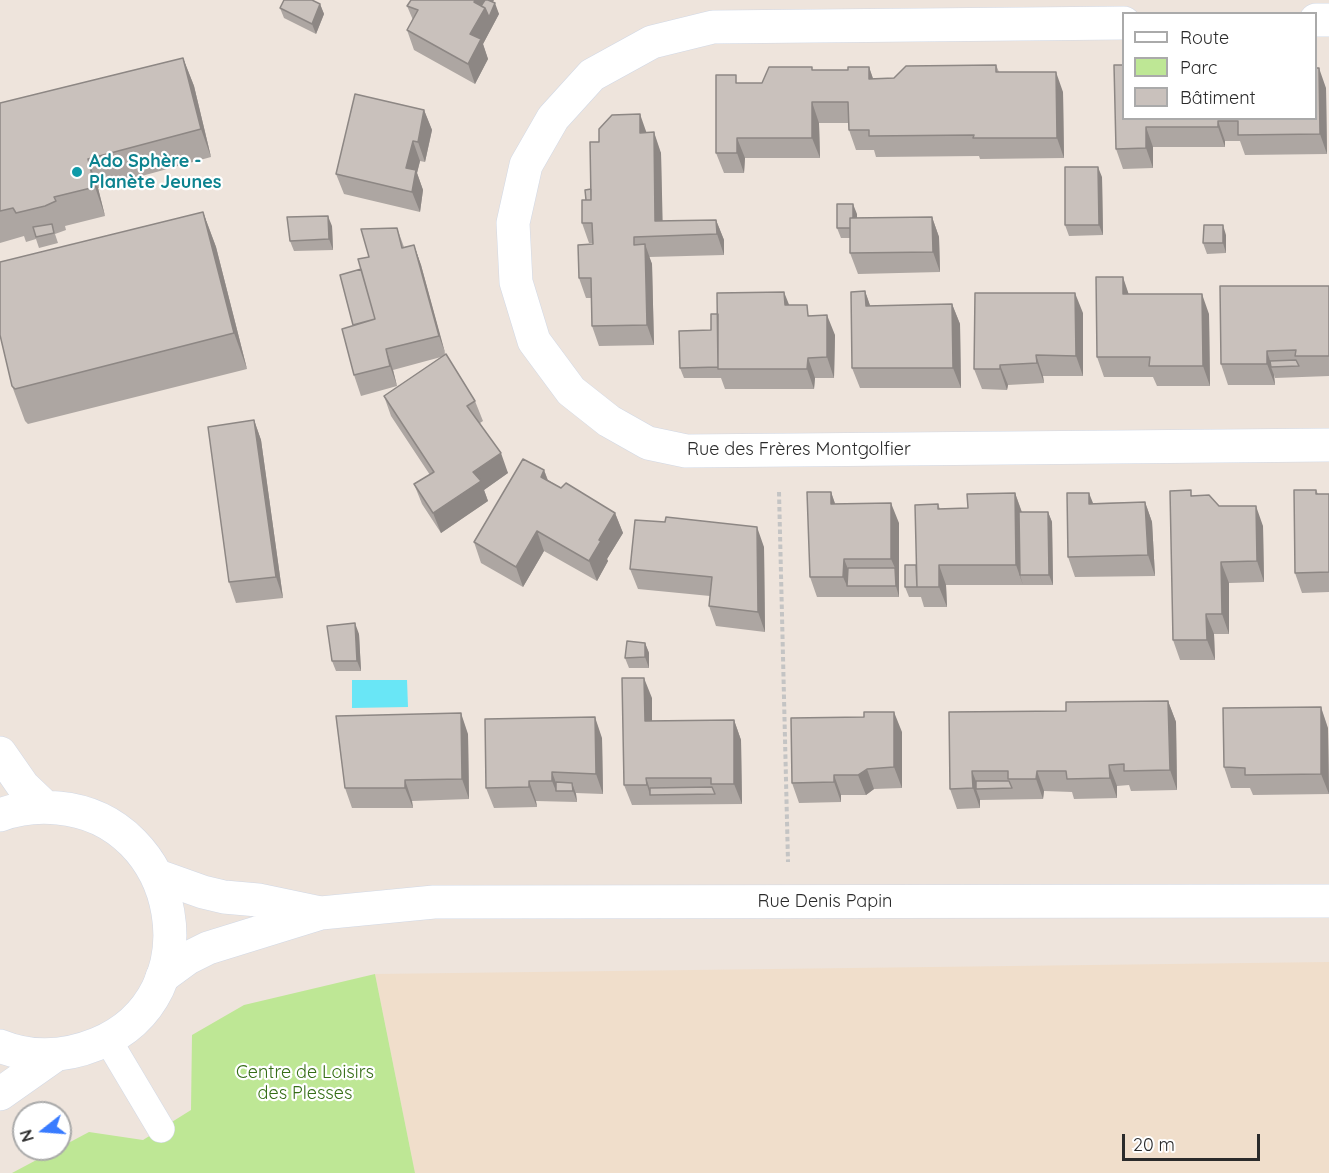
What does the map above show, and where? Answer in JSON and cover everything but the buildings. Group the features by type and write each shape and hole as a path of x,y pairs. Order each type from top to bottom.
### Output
{"street":[{"name":"Rue des Frères Montgolfier","path":"1122,22 980,12 713,27 652,42 592,75 553,118 526,165 513,224 516,282 534,341 571,390 609,421 648,443 686,451 778,452 1329,445"},
{"path":"0,753 23,786 44,806"},
{"path":"0,815 22,808 44,806 72,809 98,817 122,832 142,852 158,876 170,916 171,936 168,957 153,996 125,1028 108,1040 81,1051 54,1056 32,1055 0,1046"},
{"name":"Rue Denis Papin","path":"158,876 224,897 258,900 321,913"},
{"name":"Rue Denis Papin","path":"162,977 188,958 208,948 321,913 434,902 1329,901"},
{"path":"0,1094 54,1056"}],"lane":[{"path":"108,1040 161,1129"}],"path":[{"path":"778,452 789,902"}],"shaded area":[{"path":"1329,962 1329,1173 415,1173 375,974"}],"green space":[{"name":"Centre de Loisirs des Plesses","path":"375,974 415,1173 12,1173 35,1161 72,1161 72,1141 89,1132 143,1140 191,1110 192,1035 244,1005"}],"water":[{"path":"352,680 407,680 408,707 352,708"}],"place":[{"name":"Ado Sphère - Planète Jeunes","path":"77,172"}]}
